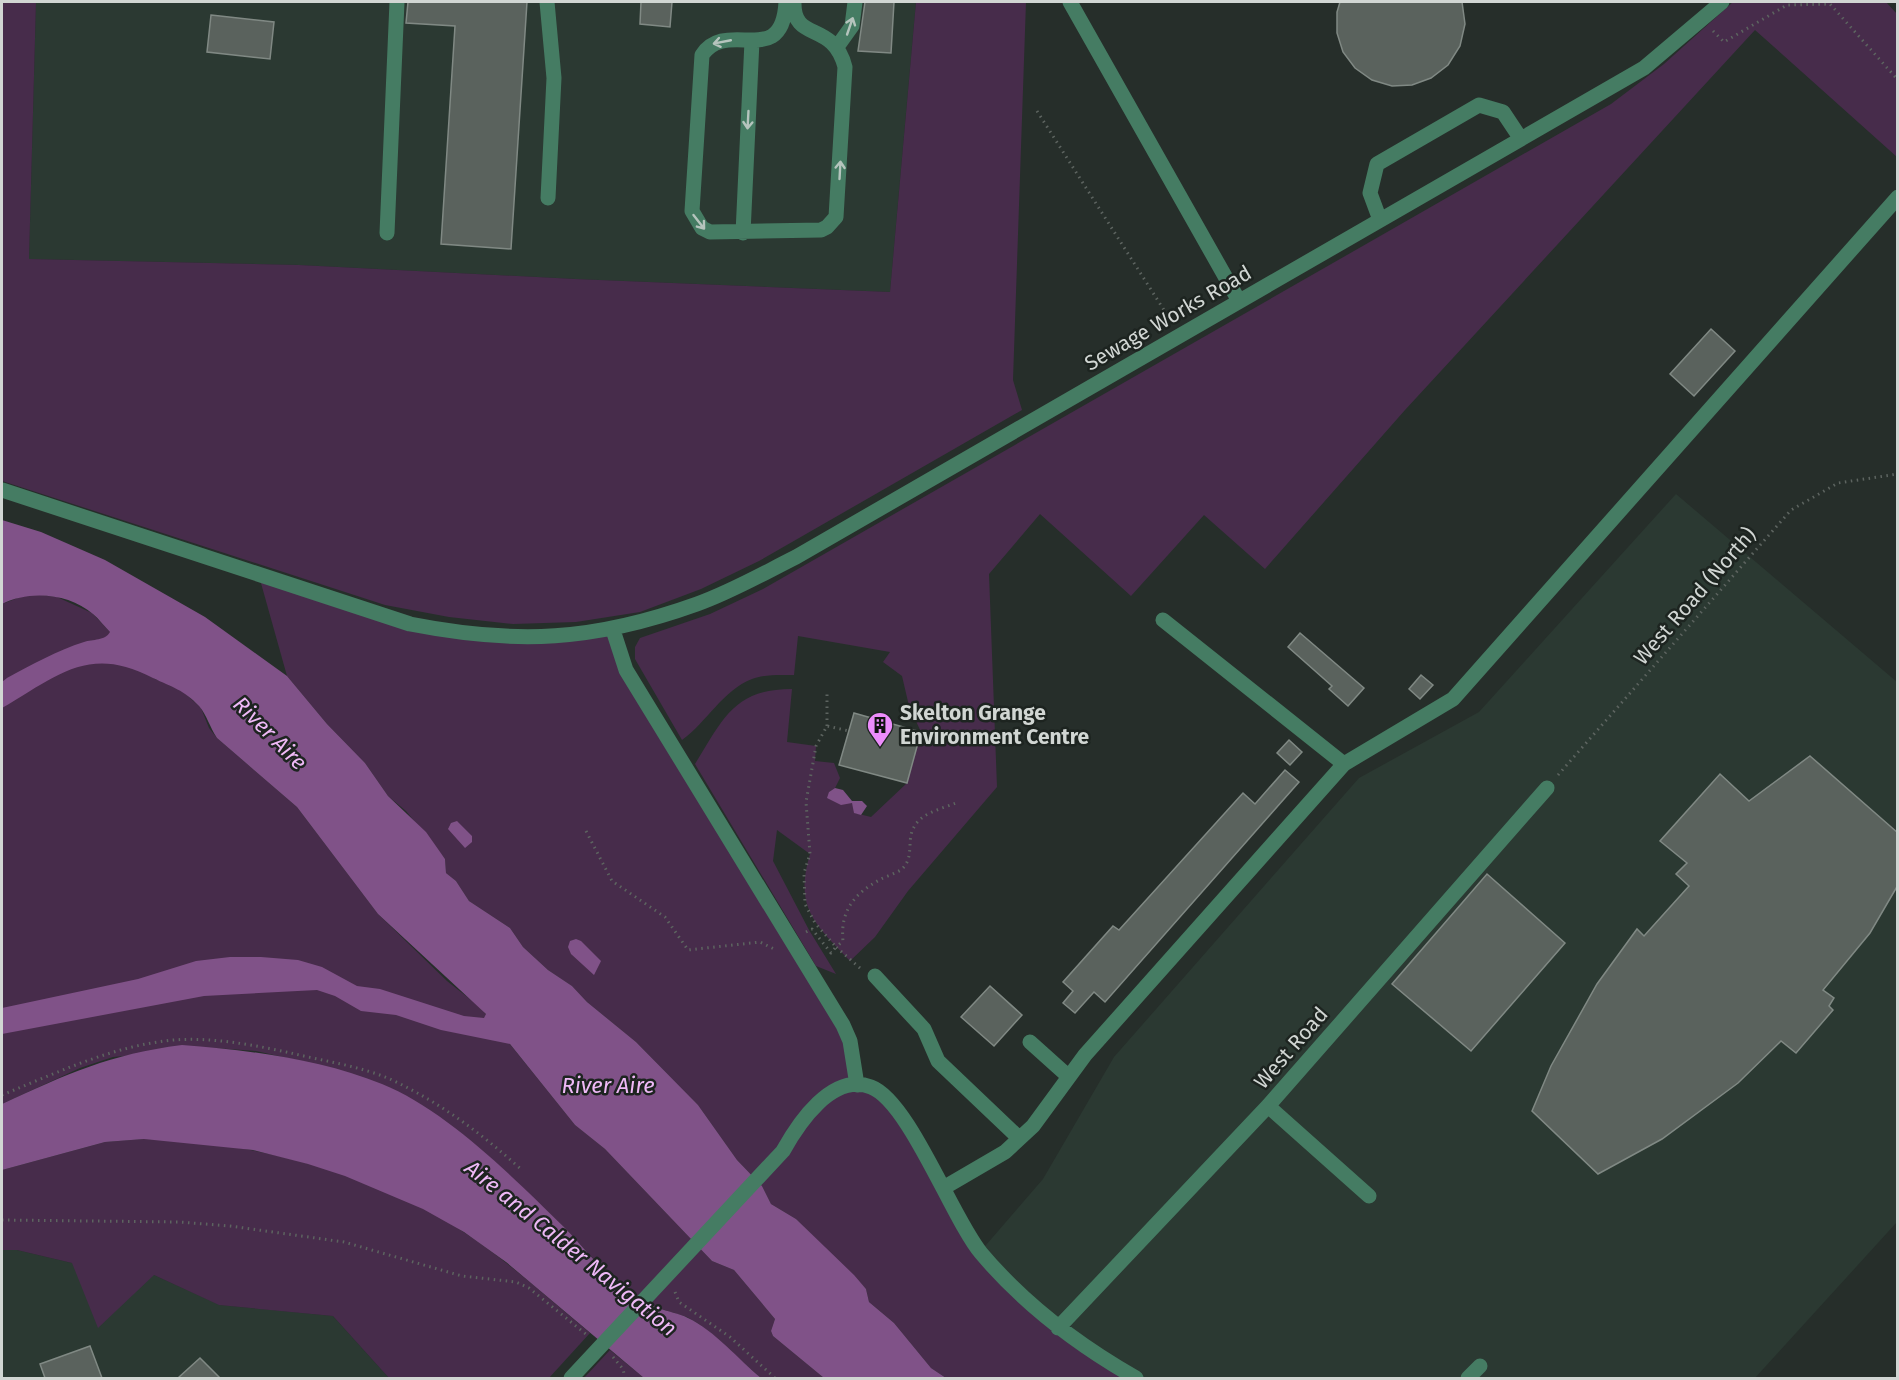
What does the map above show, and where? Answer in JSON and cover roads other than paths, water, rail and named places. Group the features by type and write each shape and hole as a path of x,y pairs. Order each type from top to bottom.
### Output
{"street":[{"path":"387,233 397,2"},
{"path":"547,2 554,78 548,198"},
{"path":"786,2 780,31 762,40 719,41 702,55 692,211 702,228 710,232 821,230 833,223 836,217 845,67 837,47 824,35 802,27 794,14 794,2"},
{"path":"837,47 852,26 855,2"},
{"path":"1070,2 1239,301"},
{"name":"Sewage Works Road","path":"2,490 410,624 465,635 541,638 613,630 699,603 796,557 1644,68 1722,2"},
{"path":"743,233 752,41"},
{"path":"1380,220 1370,193 1377,164 1479,105 1503,112 1521,139"},
{"path":"945,1187 1005,1152 1032,1126 1085,1055 1344,764 1453,699 1898,197"},
{"path":"1163,620 1344,764"},
{"path":"613,630 626,670 843,1025 850,1041 857,1085"},
{"name":"West Road","path":"1058,1328 1268,1106 1547,788"},
{"path":"875,976 924,1029 938,1061 1019,1138"},
{"path":"1030,1042 1069,1077"},
{"path":"571,1378 783,1151 799,1122 813,1106 839,1089 857,1085 871,1087 894,1106 945,1187 980,1252 1058,1328 1136,1378"},
{"path":"1268,1106 1369,1196"},
{"path":"1468,1378 1480,1366"}],"water":[{"name":"River Aire","path":"2,520 41,532 105,560 205,617 287,676 327,724 365,763 388,796 426,832 445,859 446,873 456,881 469,901 510,928 523,947 548,970 572,986 587,1002 636,1042 698,1105 737,1160 762,1186 771,1204 796,1219 854,1275 866,1289 869,1302 894,1323 931,1368 946,1378 824,1378 773,1336 771,1331 775,1319 734,1270 712,1261 605,1149 575,1125 510,1044 441,1030 396,1015 361,1011 335,996 317,990 204,996 2,1034 2,1008 138,979 196,961 230,957 298,960 322,967 357,986 380,989 464,1016 484,1018 486,1014 378,914 297,807 217,738 202,710 183,692 130,668 110,664 92,664 57,675 2,708 2,682 7,678 55,653 74,645 102,638 110,632 83,607 61,598 36,595 2,604"},
{"path":"835,788 843,790 852,801 862,801 867,806 861,815 854,813 852,803 841,805 827,798 829,792"},
{"path":"457,821 472,836 472,842 465,848 448,829 451,823"},
{"path":"576,939 581,941 601,961 594,975 571,954 568,947 570,941"},
{"name":"Aire and Calder Navigation","path":"182,1045 258,1053 309,1062 358,1075 406,1095 478,1146 563,1226 619,1286 647,1303 685,1316 698,1324 761,1378 644,1378 506,1262 464,1232 423,1209 345,1176 308,1164 253,1150 144,1139 105,1142 2,1170 2,1104 89,1067 133,1054"}],"place":[{"name":"Skelton Grange Environment Centre","path":"880,748"}]}
